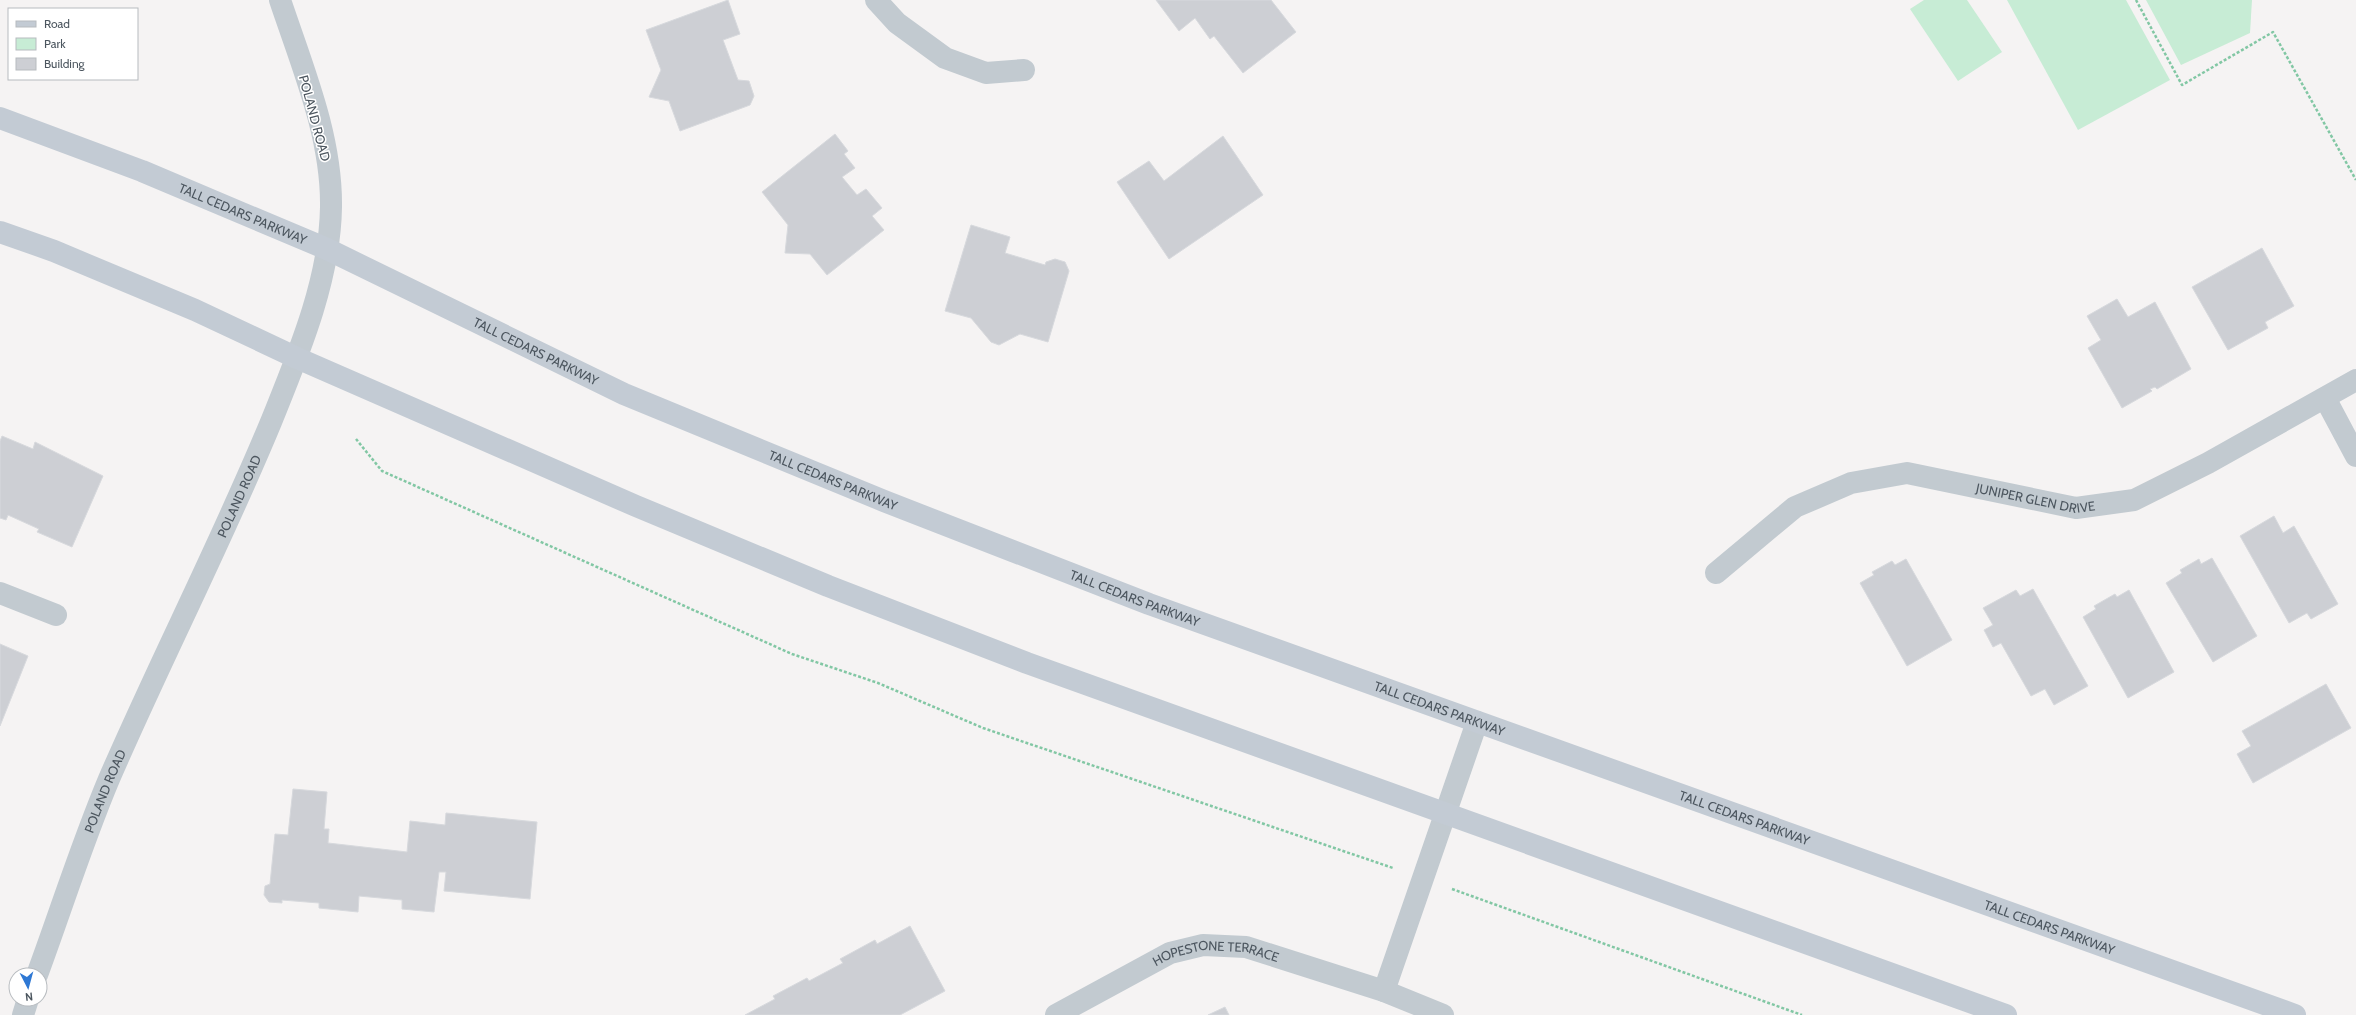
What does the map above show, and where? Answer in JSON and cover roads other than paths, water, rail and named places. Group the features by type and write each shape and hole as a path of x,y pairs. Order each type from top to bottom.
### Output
{"main road":[{"name":"TALL CEDARS PARKWAY","path":"0,118 142,171 327,249 617,391 884,501 1149,604 2294,1015"},
{"path":"0,232 54,251 195,310 297,358 636,506 836,589 1027,663 2006,1015"}],"street":[{"name":"POLAND ROAD","path":"40,967 108,781 251,470 297,358 327,249 331,206 328,162 316,111 280,0"},
{"path":"876,0 896,23 945,58 986,72 1024,70"},
{"name":"JUNIPER GLEN DRIVE","path":"1716,573 1795,507 1852,483 1907,473 2076,508 2134,500 2208,464 2356,380"},
{"path":"2325,398 2356,456"},
{"path":"0,593 56,615"},
{"path":"1384,991 1477,722"},
{"name":"HOPESTONE TERRACE","path":"1056,1015 1170,953 1203,945 1246,947 1384,991 1443,1015"}]}
